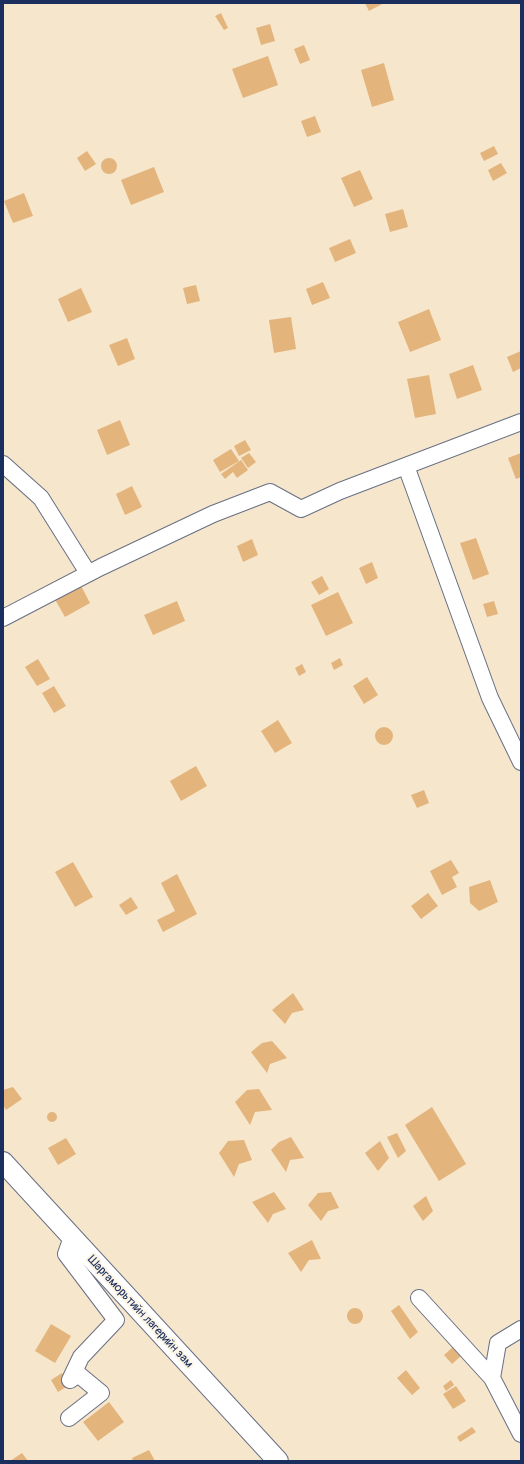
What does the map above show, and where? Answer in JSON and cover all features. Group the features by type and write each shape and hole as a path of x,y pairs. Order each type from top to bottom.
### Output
{"street":[{"path":"3,618 88,573 213,514 270,492 301,509 340,491 521,422"},
{"path":"3,464 42,498 88,573"},
{"path":"406,466 490,698 521,762"},
{"name":"Шаргаморьтийн лагерийн зам","path":"3,1162 278,1461"},
{"path":"69,1418 101,1393 78,1374 70,1380 82,1357 116,1320 66,1254 72,1237"},
{"path":"419,1298 492,1378 521,1434"},
{"path":"492,1378 498,1343 521,1329"}],"building":[{"path":"365,3 384,3 369,11"},
{"path":"221,13 228,28 224,30 215,16"},
{"path":"270,24 275,41 261,45 256,28"},
{"path":"304,45 310,60 300,64 294,49"},
{"path":"268,56 278,85 243,98 232,69"},
{"path":"384,63 394,100 372,107 361,70"},
{"path":"315,116 321,132 307,137 301,121"},
{"path":"494,146 498,154 484,161 480,153"},
{"path":"87,151 96,164 85,171 77,158"},
{"path":"106,158 112,158 117,163 115,172 112,174 106,174 101,169 101,163"},
{"path":"501,163 507,173 493,181 488,170"},
{"path":"154,167 164,192 131,205 121,180"},
{"path":"360,170 373,199 354,207 341,178"},
{"path":"24,193 33,216 13,223 4,201"},
{"path":"403,209 408,227 390,232 385,214"},
{"path":"350,239 356,253 335,262 329,248"},
{"path":"323,282 330,298 312,305 306,289"},
{"path":"196,285 200,301 187,304 183,288"},
{"path":"81,288 92,312 68,322 58,299"},
{"path":"429,309 441,340 410,352 398,322"},
{"path":"291,317 296,349 274,353 269,320"},
{"path":"127,338 135,359 118,366 109,345"},
{"path":"521,351 521,368 513,372 507,357"},
{"path":"473,365 482,390 457,399 449,374"},
{"path":"429,375 436,414 415,418 407,379"},
{"path":"120,420 130,445 107,455 97,430"},
{"path":"245,440 251,450 239,456 234,446"},
{"path":"231,449 239,461 220,472 213,460"},
{"path":"249,453 256,462 248,468 241,458"},
{"path":"521,453 521,477 516,479 508,458"},
{"path":"241,460 248,470 237,478 233,472 225,479 221,474"},
{"path":"132,486 142,507 125,515 116,494"},
{"path":"476,538 489,574 473,580 460,543"},
{"path":"252,539 258,555 243,562 237,546"},
{"path":"372,562 378,578 366,584 359,568"},
{"path":"322,576 329,589 319,595 311,582"},
{"path":"79,582 90,603 65,617 53,596"},
{"path":"338,592 353,623 326,636 311,605"},
{"path":"177,601 185,621 153,635 144,615"},
{"path":"494,601 498,614 487,617 483,604"},
{"path":"340,658 343,665 334,670 331,663"},
{"path":"38,659 50,679 37,686 25,667"},
{"path":"302,664 306,672 299,676 295,668"},
{"path":"367,677 378,695 364,704 353,686"},
{"path":"54,686 66,706 54,713 42,693"},
{"path":"278,720 292,743 275,753 261,731"},
{"path":"380,727 388,727 393,732 391,743 388,745 380,745 375,740 375,732"},
{"path":"196,766 207,786 181,801 170,781"},
{"path":"424,790 429,803 417,808 411,795"},
{"path":"451,860 459,873 452,877 457,887 442,895 430,871"},
{"path":"73,862 93,897 75,907 55,872"},
{"path":"177,874 197,914 163,932 157,920 175,911 161,883"},
{"path":"490,880 498,902 479,911 470,903 469,887"},
{"path":"428,893 438,906 421,919 411,906"},
{"path":"131,897 138,908 126,915 119,905"},
{"path":"293,993 304,1010 292,1013 285,1024 272,1010"},
{"path":"272,1041 287,1058 270,1064 267,1073 251,1052 262,1043"},
{"path":"13,1087 22,1099 6,1110 3,1105 3,1090"},
{"path":"259,1089 272,1110 255,1112 250,1125 235,1102 247,1090"},
{"path":"432,1107 466,1164 439,1181 405,1125"},
{"path":"52,1112 57,1117 52,1122 47,1117"},
{"path":"397,1133 406,1151 398,1158 387,1137"},
{"path":"291,1137 304,1158 290,1160 286,1172 271,1150 279,1142"},
{"path":"66,1138 76,1154 58,1165 48,1148"},
{"path":"244,1140 252,1160 239,1164 234,1177 219,1153 228,1141"},
{"path":"380,1141 389,1158 378,1171 365,1153"},
{"path":"274,1192 286,1209 273,1214 268,1223 252,1202"},
{"path":"331,1192 339,1208 328,1211 321,1221 308,1205 318,1193"},
{"path":"426,1196 433,1211 423,1221 413,1206"},
{"path":"312,1240 321,1259 309,1260 301,1272 288,1253"},
{"path":"399,1305 418,1332 410,1339 391,1311"},
{"path":"352,1308 358,1308 363,1313 361,1322 358,1324 352,1324 347,1319 347,1313"},
{"path":"51,1324 71,1336 55,1363 35,1351"},
{"path":"453,1347 461,1356 452,1364 444,1355"},
{"path":"406,1370 420,1388 412,1395 397,1378"},
{"path":"62,1373 69,1385 58,1392 51,1380"},
{"path":"451,1380 454,1385 446,1391 443,1386"},
{"path":"456,1386 466,1401 453,1409 443,1394"},
{"path":"109,1402 124,1422 98,1441 83,1422"},
{"path":"472,1427 476,1432 460,1442 457,1437"},
{"path":"149,1450 155,1461 133,1461 132,1458"},
{"path":"22,1453 28,1461 10,1461"}]}
